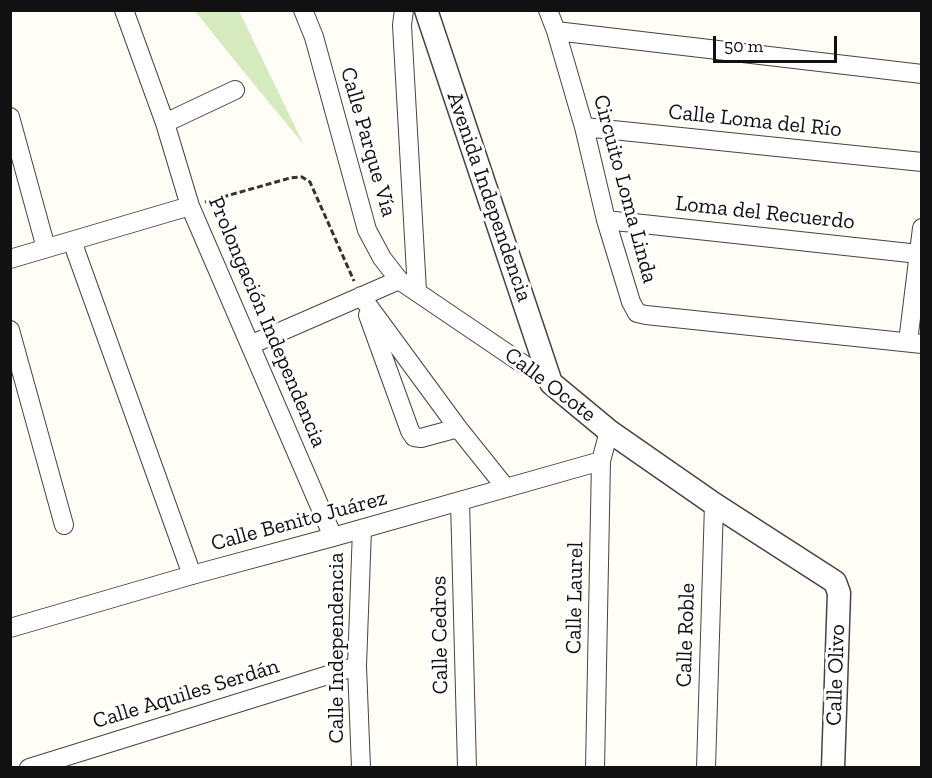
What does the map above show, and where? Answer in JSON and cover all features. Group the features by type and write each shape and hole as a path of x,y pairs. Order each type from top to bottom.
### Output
{"street":[{"name":"Prolongación Independencia","path":"124,10 165,123 190,206 333,537"},
{"name":"Calle Parque Vía","path":"303,10 314,37 367,230 382,258 399,280"},
{"path":"404,10 402,24 417,291"},
{"name":"Avenida Independencia","path":"426,10 552,383"},
{"name":"Circuito Loma Linda","path":"548,10 584,127 606,220 631,302 637,313 915,343"},
{"path":"556,31 921,74"},
{"path":"165,123 235,90"},
{"path":"10,117 46,248"},
{"name":"Calle Loma del Río","path":"584,127 921,162"},
{"path":"10,259 190,206"},
{"name":"Loma del Recuerdo","path":"606,220 918,254"},
{"path":"915,343 921,228"},
{"path":"72,241 192,575"},
{"path":"250,345 399,280"},
{"name":"Calle Ocote","path":"399,280 552,383 609,431 714,504 835,582"},
{"path":"361,296 458,428 506,488"},
{"path":"361,296 414,437 421,438 458,428"},
{"path":"10,330 64,525"},
{"name":"Calle Laurel","path":"595,768 601,461 609,431"},
{"name":"Calle Benito Juárez","path":"10,628 601,461"},
{"name":"Calle Cedros","path":"460,501 467,768"},
{"name":"Calle Roble","path":"706,768 714,504"},
{"name":"Calle Independencia","path":"361,768 357,666 362,529"},
{"name":"Calle Olivo","path":"833,768 839,593 835,582"},
{"name":"Calle Aquiles Serdán","path":"29,768 357,666"}],"path":[{"path":"190,206 290,178 302,177 310,182 361,296"}],"green space":[{"path":"195,11 239,11 304,145 239,66"}]}
